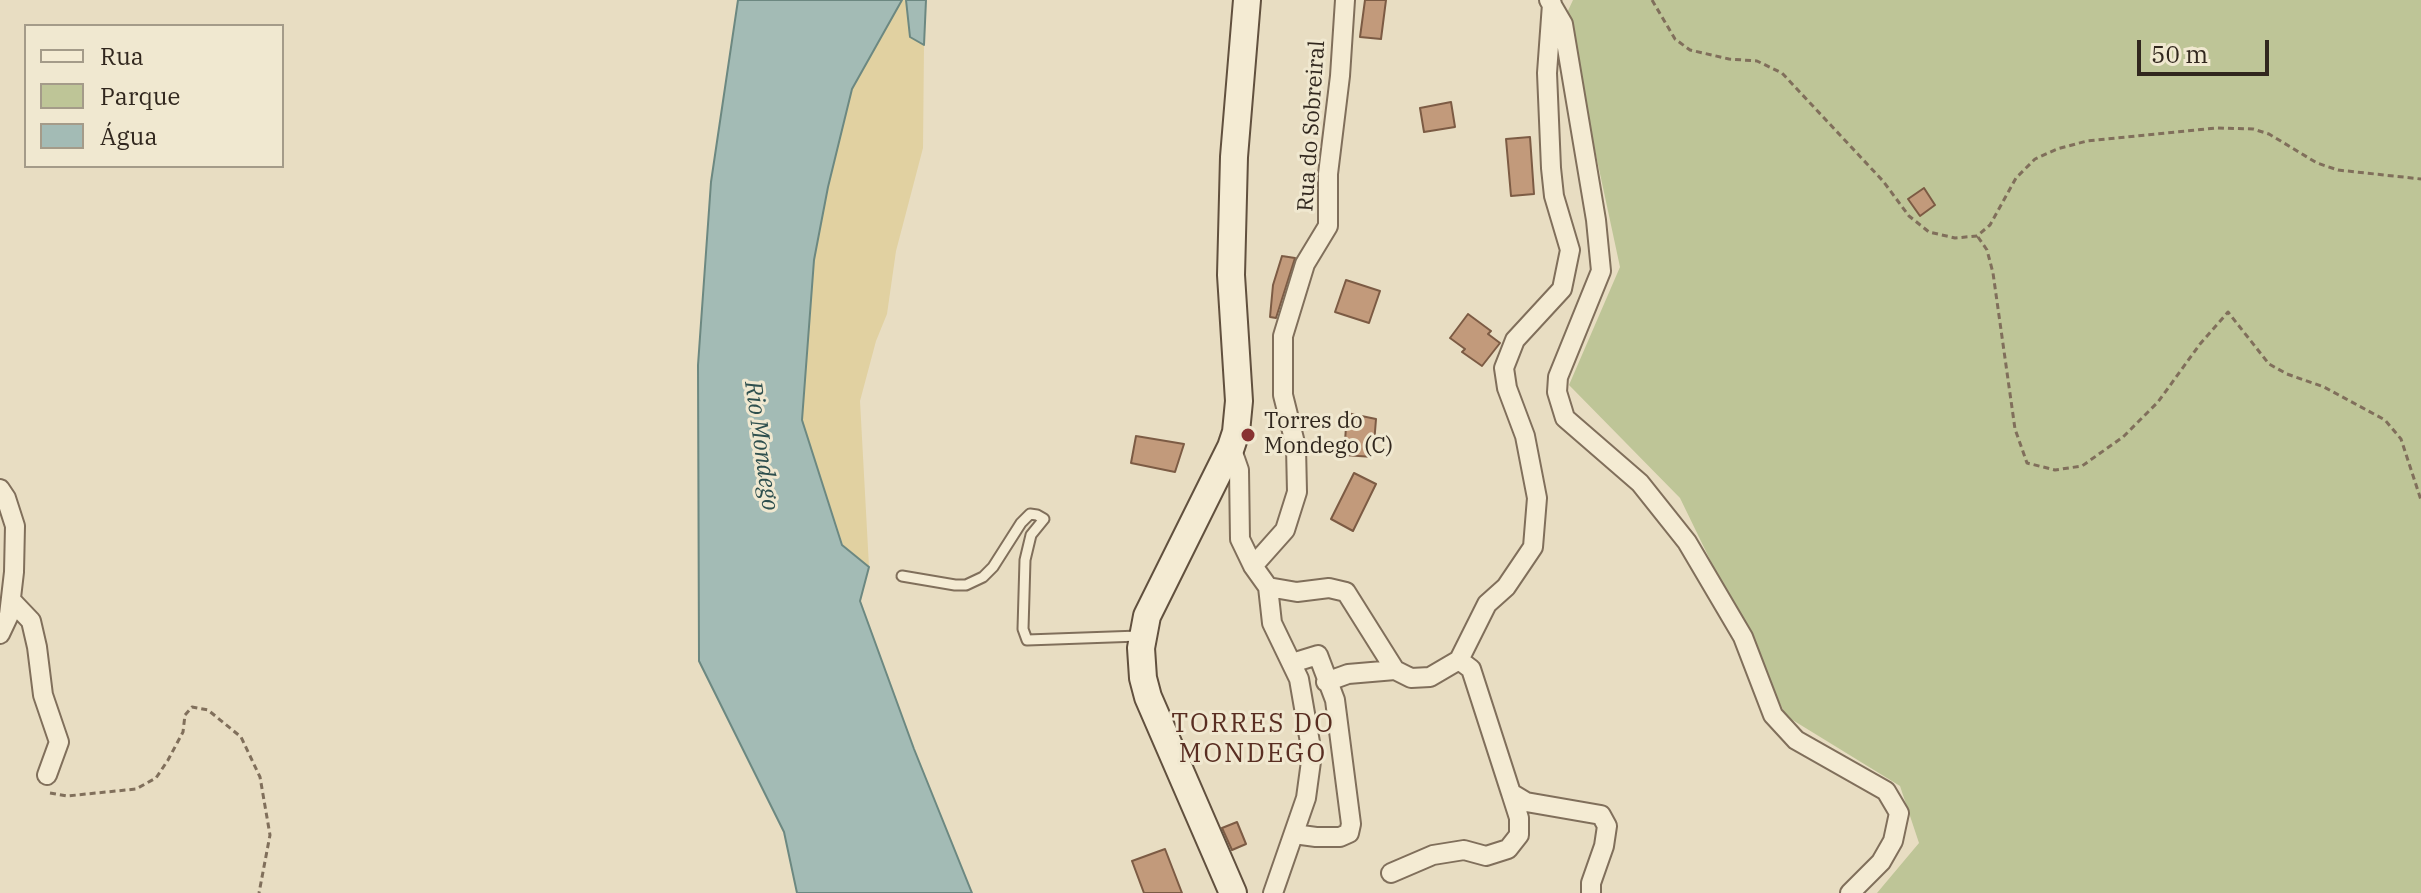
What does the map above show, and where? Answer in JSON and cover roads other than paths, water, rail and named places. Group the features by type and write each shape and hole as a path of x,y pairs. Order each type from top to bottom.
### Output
{"main road":[{"path":"1233,893 1148,697 1141,648 1147,616 1236,432 1239,401 1231,275 1234,157 1247,0"}],"street":[{"name":"Rua do Sobreiral","path":"1253,566 1285,530 1297,492 1296,447 1283,395 1283,336 1305,264 1328,226 1328,174 1340,76 1345,0"},
{"path":"1268,587 1297,592 1329,588 1346,592 1395,670 1411,678 1430,677 1459,660 1487,604 1506,587 1533,547 1537,498 1525,436 1507,388 1504,368 1515,340 1562,289 1570,250 1554,196 1551,168 1547,73 1550,2"},
{"path":"1550,2 1563,24 1596,220 1601,271 1558,377 1557,392 1565,418 1640,483 1687,542 1743,637 1773,715 1796,740 1886,791 1899,813 1893,841 1881,862 1850,893"},
{"path":"1231,447 1239,470 1240,539 1268,587 1272,623 1301,686 1312,754 1309,785 1273,893"},
{"path":"0,489 15,526 7,571 11,600 9,615 0,634"},
{"path":"11,600 31,621 43,695 59,742 47,775"},
{"path":"1292,663 1318,655 1335,700 1351,827 1349,833 1340,837 1294,834"},
{"path":"1391,873 1433,855 1464,850 1486,856 1508,849 1519,835 1519,818 1471,669 1459,660"},
{"path":"1326,682 1348,674 1395,670"},
{"path":"1511,793 1526,802 1601,815 1607,826 1591,893"}],"lane":[{"path":"902,576 966,585 983,577 993,567 1021,523 1030,514 1037,515 1044,519 1031,535 1025,560 1023,629 1027,640 1143,636"}],"water":[{"name":"Rio Mondego","path":"738,0 902,0 852,89 828,187 814,260 802,420 842,545 869,567 860,601 914,749 972,893 797,893 784,832 699,661 698,365 711,182"},
{"path":"906,0 926,0 924,45 910,37"}],"place":[{"name":"Torres do Mondego (C)","path":"1248,435"}],"district":[{"name":"TORRES DO MONDEGO","path":"1253,739"}]}
